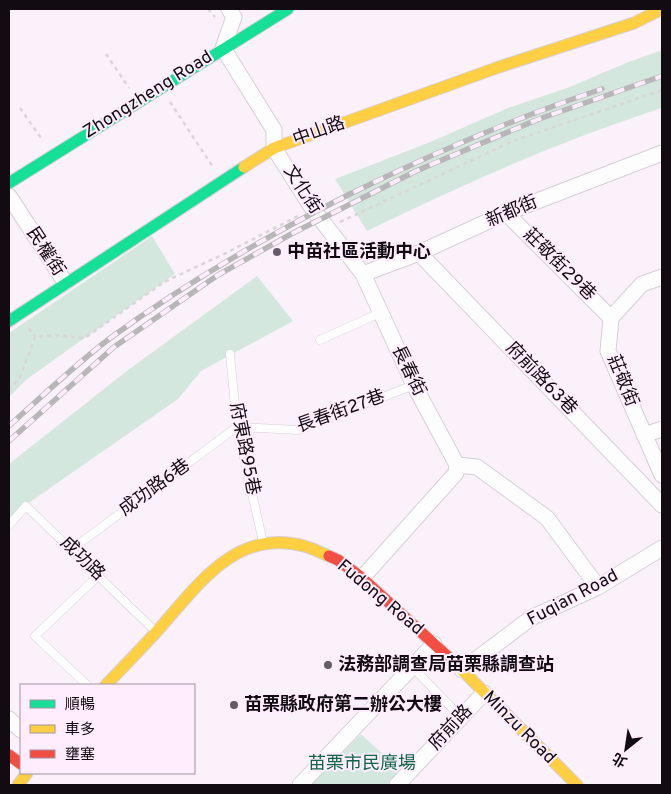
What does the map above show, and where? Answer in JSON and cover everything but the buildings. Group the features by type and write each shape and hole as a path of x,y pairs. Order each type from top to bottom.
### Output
{"street":[{"path":"224,48 234,17 229,9"},
{"name":"Zhongzheng Road","path":"9,183 288,9"},
{"name":"中山路","path":"9,321 65,282 274,148 499,66 634,23 662,9"},
{"name":"文化街","path":"224,48 274,130 274,148 312,208 363,274"},
{"name":"新都街","path":"363,274 419,253 506,212 662,153"},
{"name":"民權街","path":"9,196 65,282"},
{"name":"莊敬街29巷","path":"506,212 611,318"},
{"name":"府前路63巷","path":"419,253 662,505"},
{"name":"長春街","path":"363,274 414,385 457,465"},
{"path":"611,318 642,284 662,277"},
{"name":"莊敬街","path":"611,318 608,351 662,475"},
{"path":"644,435 662,429"},
{"path":"362,578 456,473 457,465 477,467 547,518 598,587"},
{"name":"Fudong Road","path":"107,684 156,632 200,581 225,560 237,552 264,544 287,543 305,546 338,560 362,578 462,670"},
{"name":"Fuqian Road","path":"462,670 531,618 598,587 662,548"},
{"path":"300,785 434,644"},
{"name":"Minzu Road","path":"462,670 576,785"},
{"name":"府前路","path":"398,785 484,693"},
{"path":"9,719 20,729"},
{"path":"9,742 20,758"},
{"path":"9,755 20,764"},
{"path":"18,785 28,774"}],"lane":[{"path":"320,340 380,313"},
{"name":"府東路95巷","path":"230,354 237,427 264,544"},
{"name":"長春街27巷","path":"237,427 298,430 414,385"},
{"name":"成功路6巷","path":"72,549 237,427"},
{"name":"成功路","path":"9,525 26,506 156,632"},
{"path":"86,684 35,636 99,575"},
{"path":"412,668 461,717"}],"path":[{"path":"106,54 130,90"},
{"path":"337,223 513,141 662,90"},
{"path":"168,98 214,168"},
{"path":"20,108 44,142"},
{"path":"9,390 20,376 35,337 56,335 85,338 164,282 226,253 305,212"}],"green space":[{"path":"662,50 662,108 512,164 367,231 335,179 428,143 508,108 567,88"},
{"path":"152,236 175,274 27,379 9,397 9,333"},
{"path":"257,276 293,321 201,371 178,399 30,502 9,526 9,464 128,370"},
{"name":"苗栗市民廣場","path":"361,734 400,770 387,785 310,785"}],"railway":[{"path":"9,441 114,347 218,275 293,233 416,171 539,119 662,76"},
{"path":"9,426 71,370 109,339 196,280 286,227 348,195 442,151 505,124 602,89"}],"traffic: fast":[{"path":"9,183 288,9"},
{"path":"9,321 244,167"}],"traffic: slow":[{"path":"244,167 274,148 499,67 634,23 662,9"},
{"path":"107,684 209,574 225,561 242,551 261,544 281,543 304,546 329,556"},
{"path":"457,665 577,785"},
{"path":"18,785 26,774"}],"traffic: jam":[{"path":"329,556 338,560 362,578 457,665"},
{"path":"9,755 20,763"}],"place":[{"name":"中苗社區活動中心","path":"277,252"},
{"name":"法務部調查局苗栗縣調查站","path":"328,665"},
{"name":"苗栗縣政府第二辦公大樓","path":"234,705"}]}
